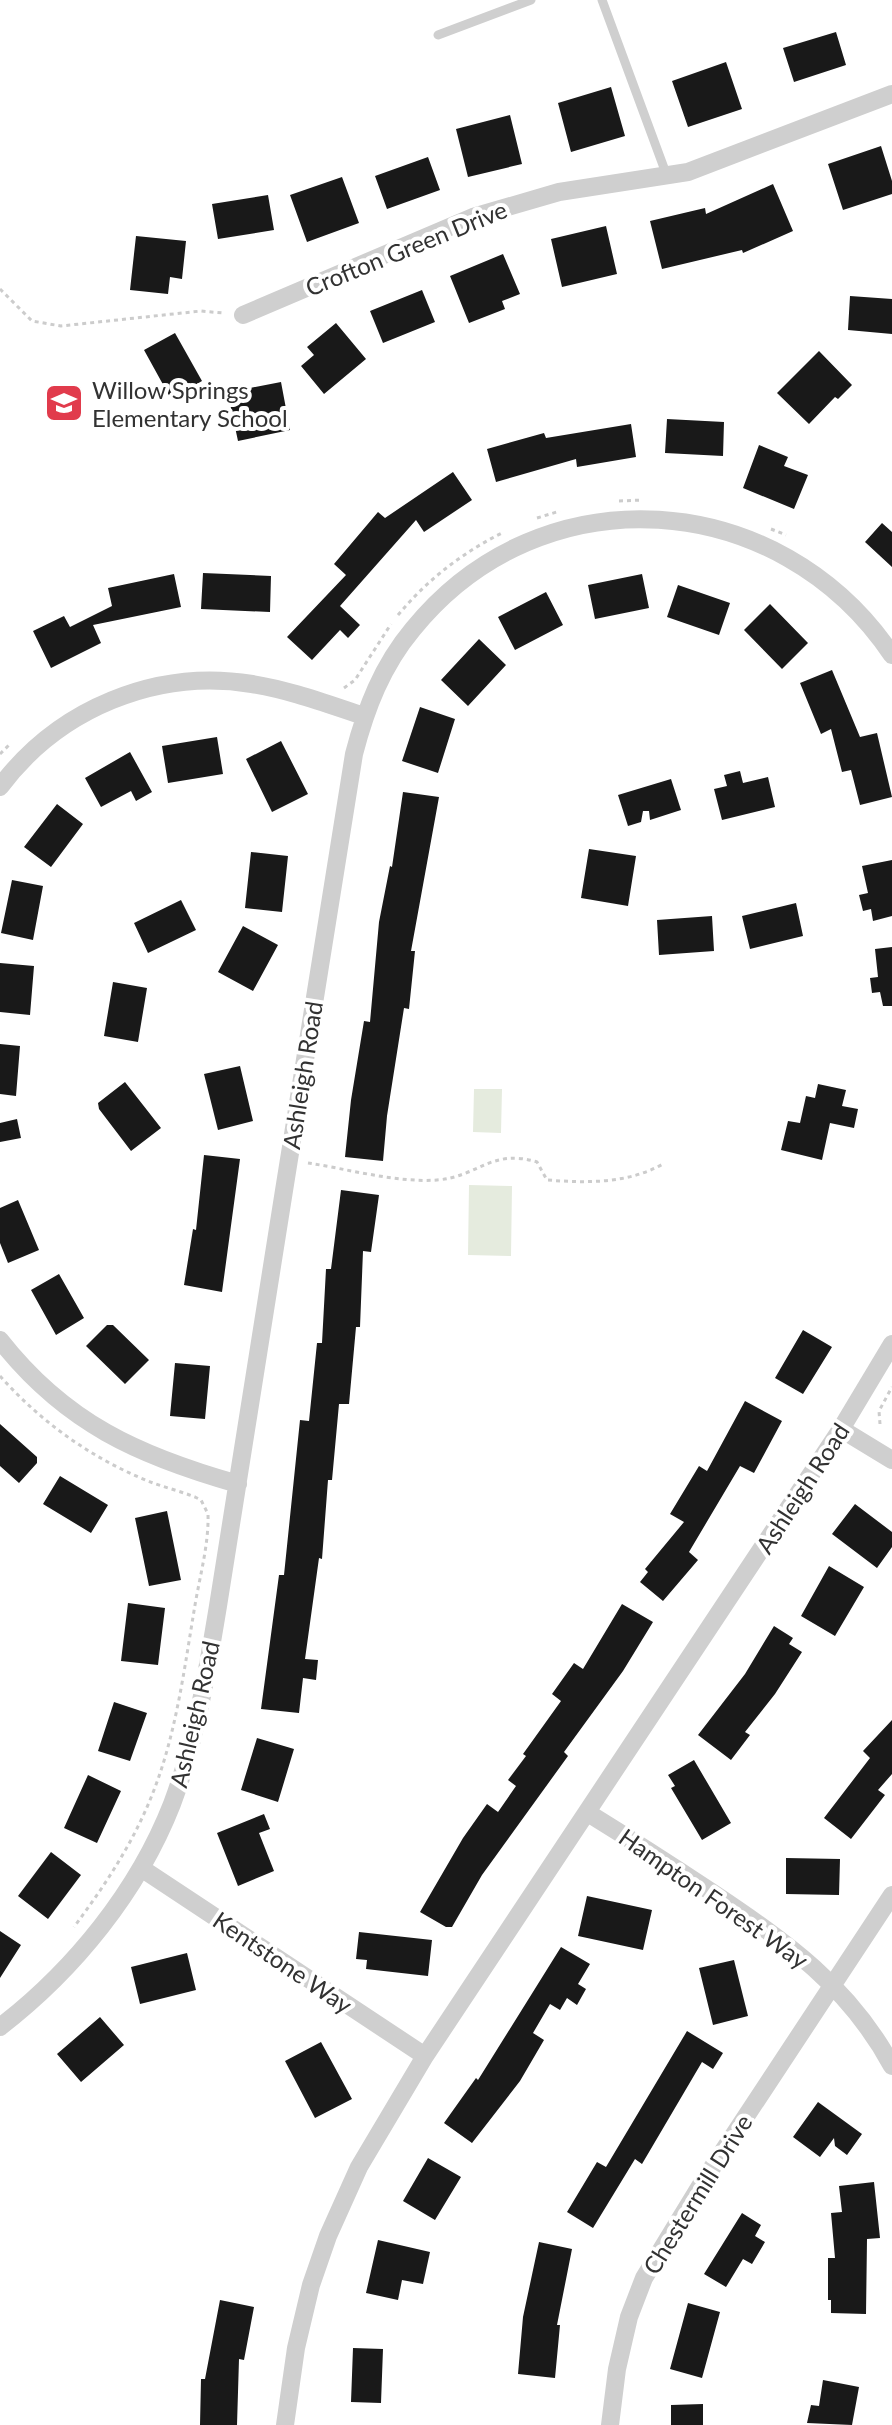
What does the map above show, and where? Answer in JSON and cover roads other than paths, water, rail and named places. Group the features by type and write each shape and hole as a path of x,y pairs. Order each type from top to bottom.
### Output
{"street":[{"name":"Crofton Green Drive","path":"243,315 473,217 559,192 688,172 892,94"},
{"name":"Ashleigh Road","path":"0,2027 33,2000 79,1954 141,1868 172,1804 190,1748 204,1689 238,1484 354,754 364,716 390,661 412,630 458,583 487,563 517,547 579,525 610,520 674,520 711,526 766,545 799,563 838,592 878,634 892,655"},
{"path":"0,787 34,749 63,725 96,706 128,693 164,684 199,680 253,684 364,716"},
{"path":"0,1340 41,1385 109,1436 190,1470 238,1484"},
{"name":"Ashleigh Road","path":"285,2425 296,2348 311,2285 328,2236 359,2167 425,2056 841,1429 892,1344"},
{"path":"841,1429 892,1460"},
{"name":"Hampton Forest Way","path":"588,1813 784,1941 834,1984 865,2020 892,2066"},
{"name":"Kentstone Way","path":"141,1868 425,2056"},
{"name":"Chestermill Drive","path":"610,2425 617,2369 629,2317 644,2278 702,2183 892,1895"}],"lane":[{"path":"438,35 531,0"},
{"path":"602,0 667,176"}],"place":[{"name":"Willow Springs Elementary School","path":"64,403"}]}
